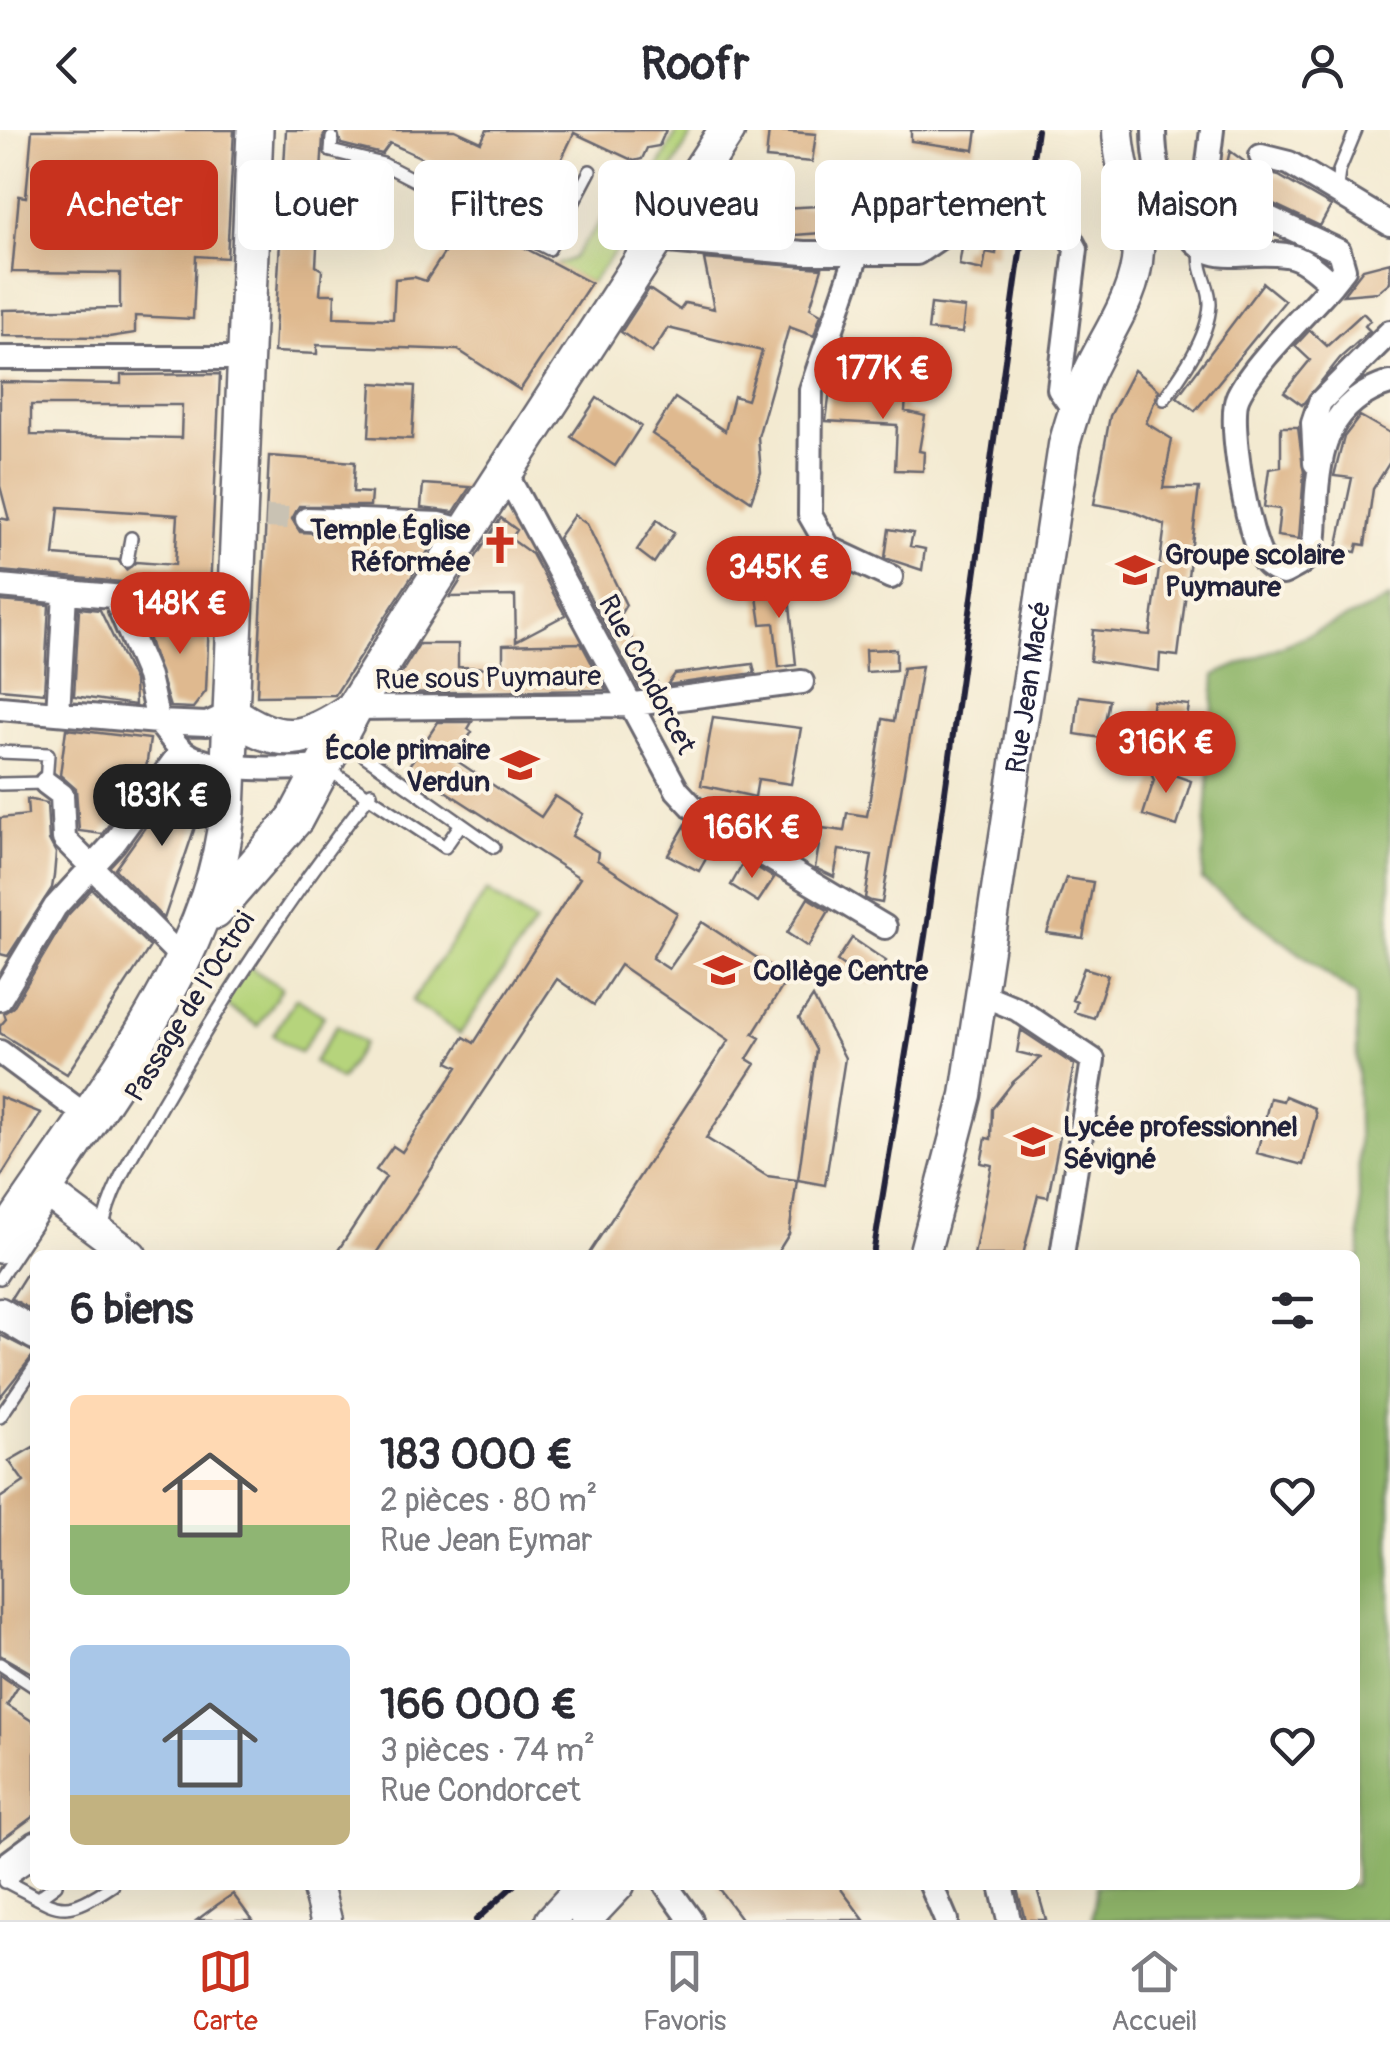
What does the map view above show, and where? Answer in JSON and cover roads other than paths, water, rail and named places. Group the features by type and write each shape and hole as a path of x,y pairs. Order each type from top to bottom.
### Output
{"main road":[{"path":"188,950 220,869 230,764 236,608 253,516 246,358 255,130"},
{"path":"708,160 727,130"},
{"name":"Rue Jean Macé","path":"925,1250 954,1152 981,994 1050,519 1074,410 1131,290 1136,268 1138,232 1119,160 1118,130"},
{"path":"0,1245 47,1191 85,1115 188,950 295,818 318,750 354,708 649,250"},
{"path":"231,713 277,737 318,750"},
{"path":"47,1191 125,1250"},
{"path":"0,1313 30,1331"},
{"path":"318,1890 326,1920"},
{"path":"551,1920 578,1890"},
{"path":"586,1920 614,1890"}],"street":[{"path":"1154,130 1155,160"},
{"path":"1212,130 1206,180 1212,191 1339,250 1345,259 1344,268 1332,284 1236,399 1234,431 1254,538 1261,558 1272,569 1283,573 1306,559 1314,544 1313,423 1320,402 1390,332"},
{"path":"1261,156 1288,163 1390,224"},
{"path":"770,250 804,253 922,250"},
{"path":"1074,410 1059,389 1076,250"},
{"path":"1201,250 1238,258 1285,255 1307,263 1332,284"},
{"path":"858,252 810,390 810,515 830,548 891,576"},
{"path":"0,358 246,358"},
{"path":"1316,484 1336,416 1370,389 1390,383"},
{"name":"Rue Condorcet","path":"505,472 677,790 703,818 884,927"},
{"path":"306,518 440,524 466,531"},
{"path":"0,586 236,608"},
{"path":"58,714 65,593"},
{"path":"122,595 158,722 182,750 196,758 287,769 318,750"},
{"name":"Rue sous Puymaure","path":"354,708 628,705 802,682"},
{"path":"0,708 207,724 231,713"},
{"path":"1,988 55,907 182,750"},
{"path":"46,783 62,794 64,839 164,945 188,950"},
{"path":"981,994 1017,1009 1093,1060 1063,1250"},
{"path":"0,1052 85,1115"},
{"path":"2,1878 30,1848"},
{"path":"586,1920 605,1890"},
{"path":"670,1890 691,1920"},
{"path":"934,1890 946,1920"},
{"path":"1002,1890 1010,1920"}],"lane":[{"path":"1336,194 1339,171 1356,130"},
{"path":"332,138 331,151 383,164 549,249 590,171"},
{"path":"1164,399 1189,363 1210,304 1198,265 1201,250"},
{"path":"128,561 131,538"},
{"path":"318,750 445,847 461,824"},
{"path":"0,752 48,754 46,783 0,784"},
{"path":"365,756 494,847"},
{"name":"Passage de l'Octroi","path":"96,1227 208,1026 312,868 371,793"},
{"path":"0,1278 47,1191 133,1082 144,1052 146,1020"},
{"path":"0,1417 30,1373"},
{"path":"0,1664 30,1684"},
{"path":"2,1878 30,1864"},
{"path":"2,1878 73,1911 105,1890"},
{"path":"38,1898 49,1890"},
{"path":"304,1890 313,1920"}],"tunnel":[{"path":"266,517 307,519"}],"railway":[{"path":"874,1250 925,936 1037,130"},
{"path":"476,1920 509,1890"}],"place":[{"name":"Temple Église Réformée","path":"500,545"},
{"name":"Groupe scolaire Puymaure","path":"1135,570"},
{"name":"École primaire Verdun","path":"520,765"},
{"name":"Collège Centre","path":"723,970"},
{"name":"Lycée professionnel Sévigné","path":"1033,1142"}]}
